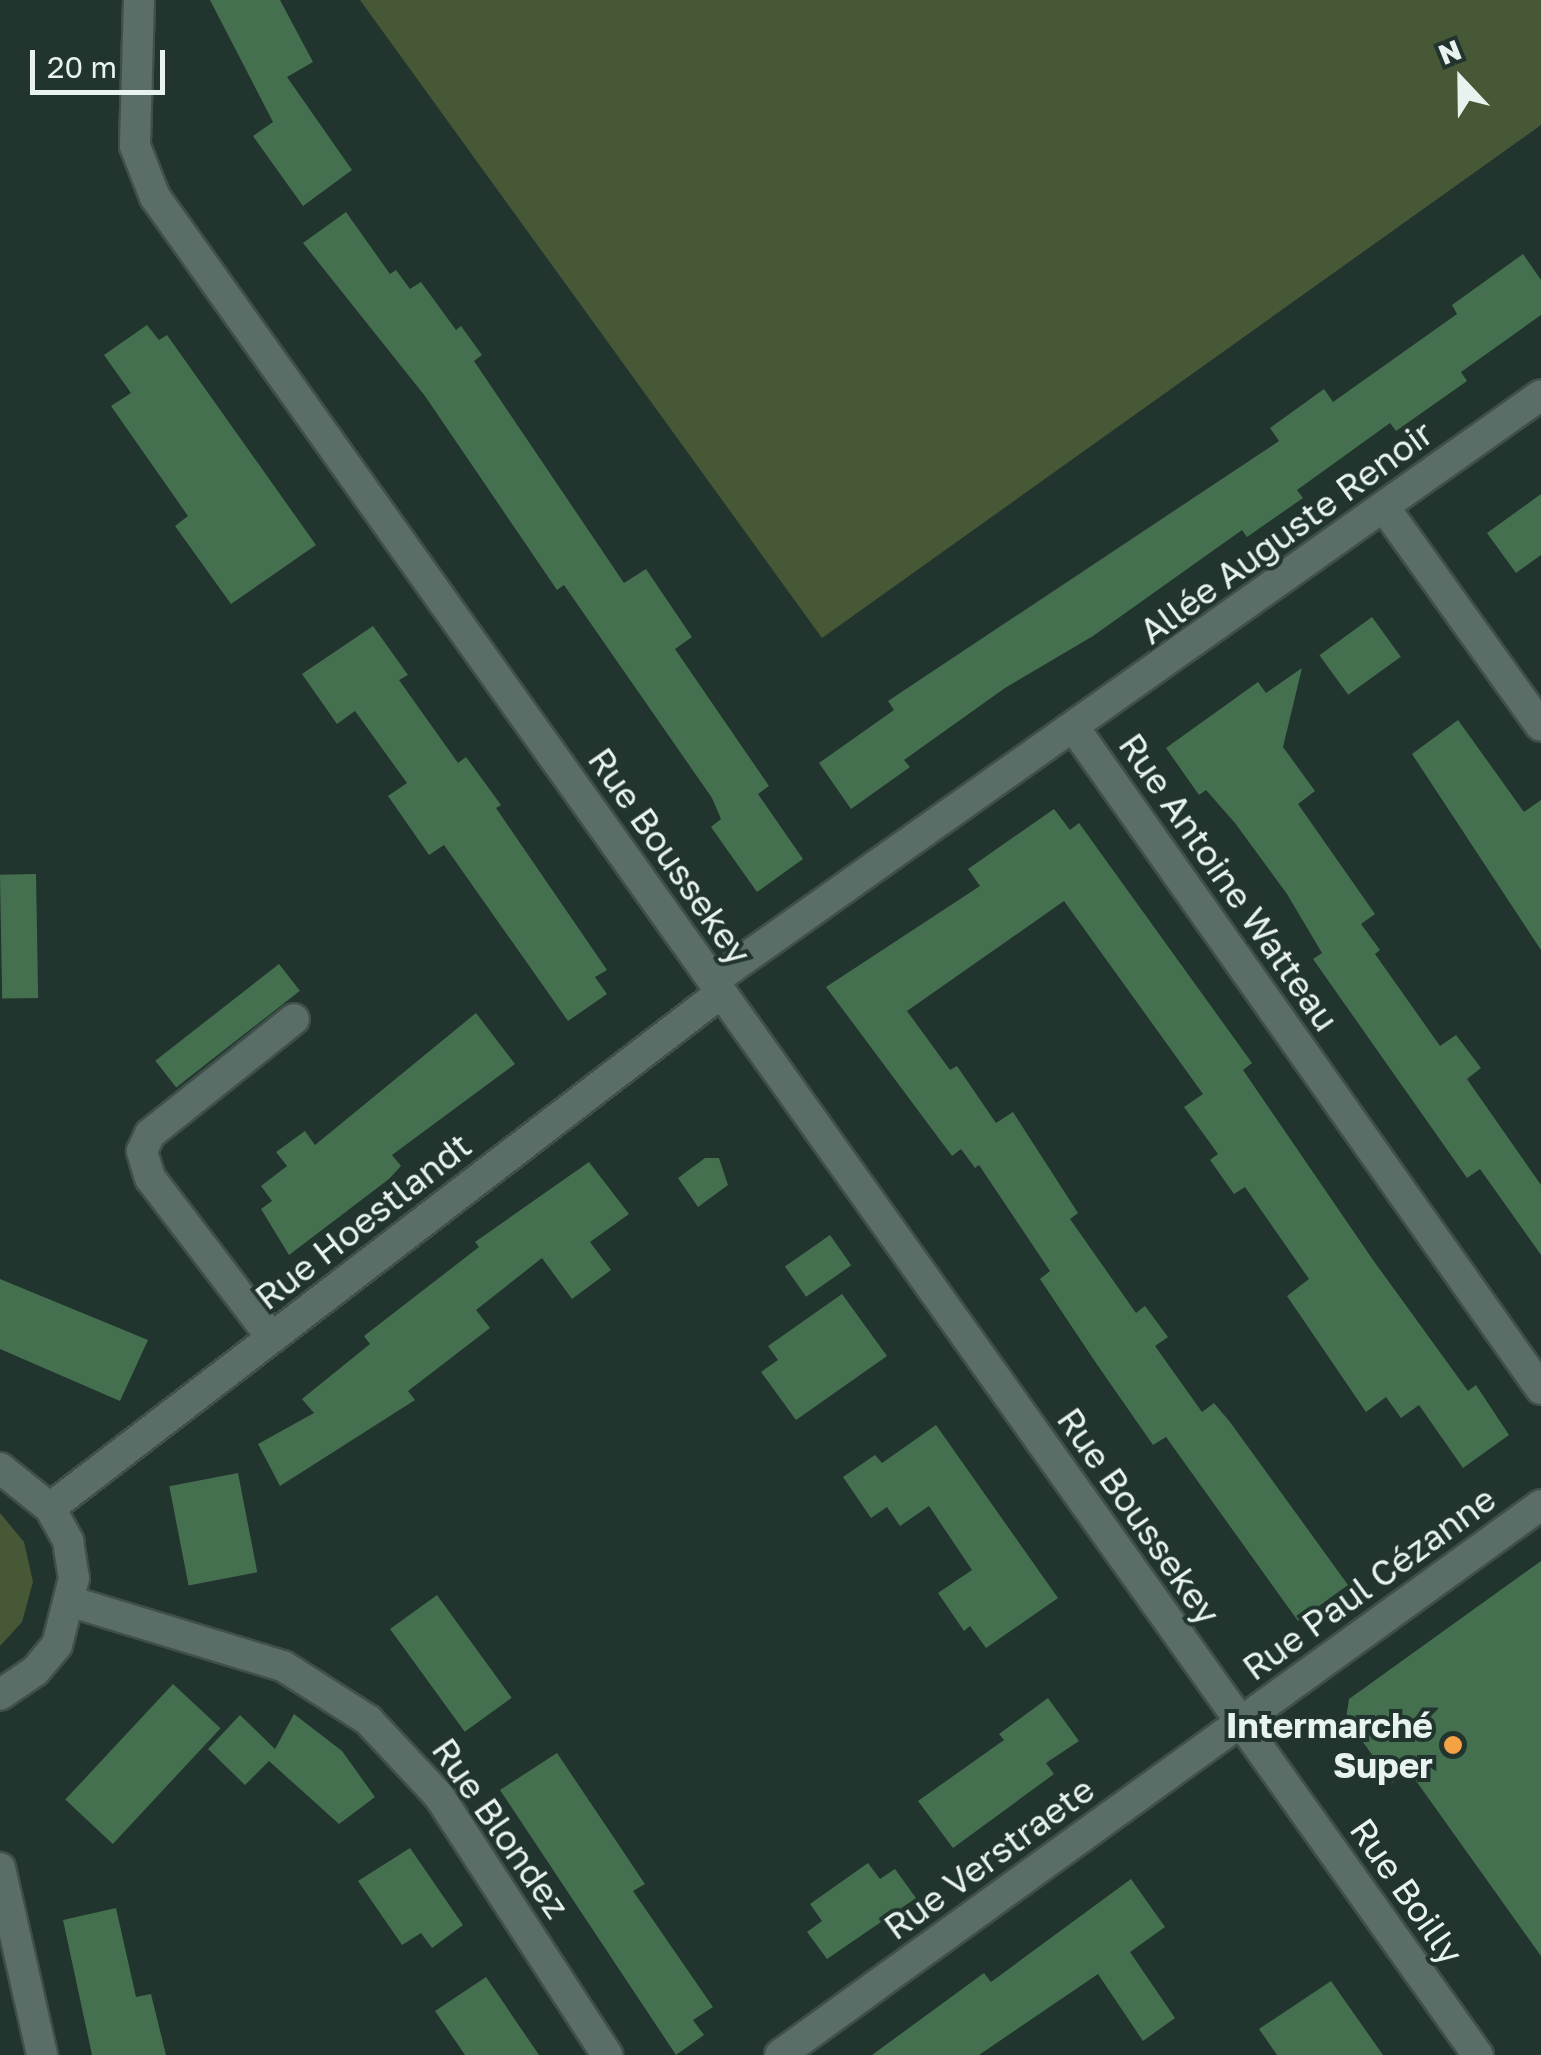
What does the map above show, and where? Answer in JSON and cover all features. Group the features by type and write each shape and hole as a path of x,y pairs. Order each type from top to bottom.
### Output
{"street":[{"name":"Rue Boussekey","path":"139,0 135,146 155,197 1241,1722"},
{"name":"Allée Auguste Renoir","path":"1075,729 1541,396"},
{"path":"1384,508 1541,726"},
{"name":"Rue Antoine Watteau","path":"717,987 1075,729 1541,1389"},
{"name":"Rue Hoestlandt","path":"50,1508 717,987"},
{"path":"272,1338 150,1178 142,1151 150,1134 294,1018"},
{"path":"0,1468 50,1508 71,1553 72,1602 50,1655 0,1695"},
{"name":"Rue Paul Cézanne","path":"1241,1722 1541,1506"},
{"name":"Rue Blondez","path":"72,1602 283,1666 368,1720 439,1796 608,2055"},
{"name":"Rue Verstraete","path":"780,2055 1241,1722"},
{"name":"Rue Boilly","path":"1241,1722 1478,2055"},
{"path":"0,1868 42,2055"}],"green space":[{"path":"360,0 1541,0 1541,125 822,638"},
{"path":"0,1513 24,1542 33,1582 22,1622 0,1646"}],"building":[{"path":"210,0 280,0 313,62 287,77 352,170 303,206 253,136 273,122"},
{"path":"346,212 390,274 396,270 410,289 421,282 456,330 461,326 482,355 474,361 624,583 646,569 692,637 675,649 769,786 758,794 803,859 757,892 711,827 721,819 712,798 564,585 557,590 425,396 303,243"},
{"path":"1523,254 1541,280 1541,315 1461,372 1467,381 1396,431 1390,423 1297,490 1303,498 1247,537 1242,530 1093,636 1005,688 904,760 910,767 851,809 819,763 894,710 888,701 1279,441 1270,428 1324,389 1333,402 1457,314 1452,305"},
{"path":"147,325 159,340 167,335 316,545 231,604 175,526 188,516 111,406 131,393 104,355"},
{"path":"1541,494 1541,555 1516,573 1487,533"},
{"path":"1372,617 1401,657 1348,695 1319,655"},
{"path":"373,626 408,675 399,680 458,763 466,757 501,805 496,808 607,970 595,977 607,994 568,1021 444,845 429,855 388,796 407,783 355,711 337,724 302,674"},
{"path":"1302,668 1283,747 1315,791 1298,804 1375,914 1361,924 1380,950 1375,954 1440,1046 1456,1035 1481,1068 1467,1079 1541,1185 1541,1255 1480,1169 1467,1178 1313,959 1322,953 1287,894 1235,823 1206,790 1199,795 1166,748 1258,682 1266,693"},
{"path":"1458,720 1524,812 1541,800 1541,950 1412,754"},
{"path":"1054,809 1070,830 1079,823 1252,1063 1243,1070 1373,1260 1468,1391 1476,1385 1509,1435 1463,1468 1419,1405 1401,1418 1386,1397 1366,1412 1287,1296 1309,1279 1245,1187 1234,1194 1210,1160 1218,1154 1184,1107 1203,1094 1064,901 907,1011 950,1070 957,1066 996,1123 1013,1112 1078,1213 1070,1219 1136,1313 1145,1306 1168,1337 1155,1346 1202,1412 1214,1403 1230,1422 1348,1585 1298,1621 1166,1437 1153,1445 1040,1279 1050,1271 979,1165 975,1168 961,1149 952,1156 826,987 980,886 968,869"},
{"path":"36,874 38,998 2,999 0,875"},
{"path":"279,964 300,991 176,1087 155,1061"},
{"path":"476,1013 515,1064 392,1155 401,1166 389,1179 289,1255 261,1209 272,1201 261,1186 287,1166 276,1152 305,1131 315,1145"},
{"path":"705,1158 719,1158 728,1185 698,1207 678,1178"},
{"path":"589,1162 629,1214 590,1242 611,1270 572,1299 542,1258 476,1310 490,1328 408,1391 415,1400 280,1486 258,1444 314,1413 302,1399 370,1344 364,1336 479,1247 475,1242"},
{"path":"830,1235 851,1265 806,1297 785,1267"},
{"path":"0,1279 148,1340 120,1401 0,1349"},
{"path":"842,1294 887,1356 796,1420 761,1372 778,1360 768,1346"},
{"path":"936,1425 1058,1598 986,1648 970,1626 964,1631 938,1593 972,1570 929,1506 900,1526 887,1507 871,1518 843,1477 875,1455 882,1463"},
{"path":"238,1473 257,1572 189,1586 169,1486"},
{"name":"Intermarché Super","path":"1541,1561 1541,1956 1409,1771 1392,1783 1346,1718 1349,1699"},
{"path":"437,1595 512,1698 465,1732 390,1629"},
{"path":"173,1684 221,1728 113,1844 65,1800"},
{"path":"1048,1698 1079,1741 1046,1763 1054,1774 953,1848 918,1801 1004,1740 999,1734"},
{"path":"294,1714 342,1751 375,1797 339,1824 269,1761 245,1785 208,1749 240,1715 275,1749"},
{"path":"557,1753 645,1884 633,1891 713,2007 693,2020 704,2035 676,2055 500,1790"},
{"path":"410,1848 463,1925 432,1948 421,1933 402,1945 358,1881"},
{"path":"868,1863 880,1879 895,1869 916,1898 827,1959 807,1932 822,1921 810,1904"},
{"path":"1131,1879 1165,1927 1130,1952 1175,2018 1143,2041 1098,1974 979,2055 872,2055 984,1973 991,1982"},
{"path":"116,1908 136,1997 151,1994 166,2055 92,2055 63,1920"},
{"path":"486,1977 539,2055 465,2055 435,2011"},
{"path":"1331,1981 1383,2055 1277,2055 1259,2029"}],"place":[{"name":"Intermarché Super","path":"1453,1745"}]}
